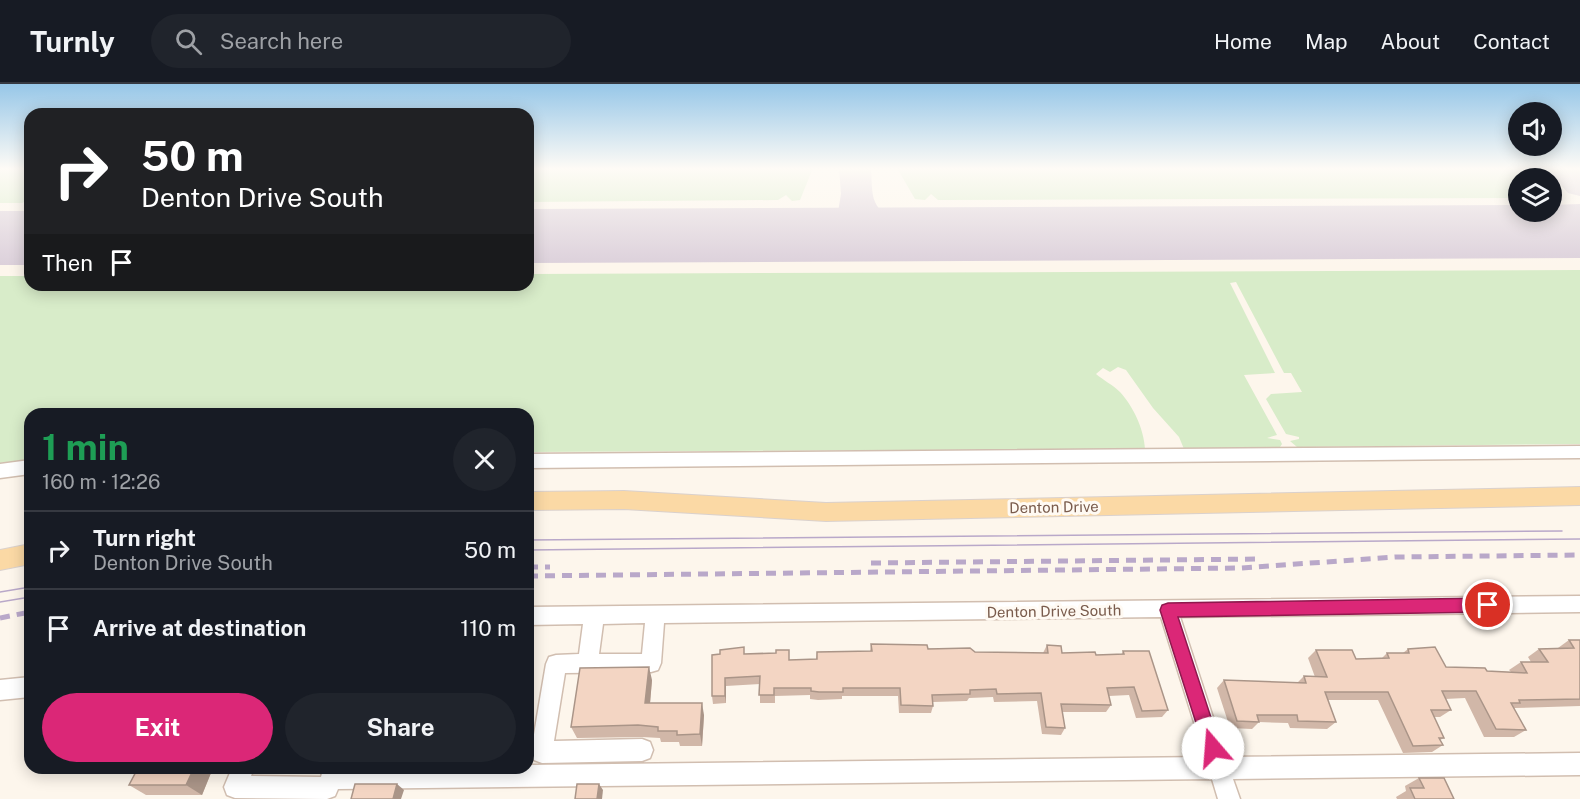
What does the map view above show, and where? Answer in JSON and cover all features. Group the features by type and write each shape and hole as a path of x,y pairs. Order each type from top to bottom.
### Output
{"main road":[{"name":"Denton Drive","path":"534,501 624,500 826,512 1580,496"},
{"path":"0,560 24,555"}],"street":[{"path":"534,461 1580,452"},
{"path":"0,471 24,468"},
{"name":"Denton Drive South","path":"534,616 1580,604"},
{"path":"1168,610 1229,799"},
{"path":"642,750 542,752 556,664 651,663 655,615"},
{"path":"588,664 594,616"},
{"path":"0,690 24,688"},
{"path":"240,774 235,787 330,780 1580,764"}],"green space":[{"path":"0,201 24,201 22,203"},
{"path":"1580,270 1580,444 1297,447 1290,441 1299,439 1299,437 1286,434 1266,399 1271,394 1302,392 1291,373 1284,373 1236,282 1230,283 1275,373 1244,375 1277,435 1267,438 1280,440 1282,444 1280,447 1184,449 1179,437 1153,408 1126,370 1118,367 1110,372 1103,368 1096,374 1117,389 1129,404 1140,426 1145,449 534,452 534,408 24,408 24,461 0,463 0,276 24,276 24,291 534,291 534,274"}],"building":[{"path":"1569,640 1580,640 1580,699 1519,700 1520,703 1511,703 1526,730 1496,729 1476,691 1442,691 1451,710 1431,710 1444,738 1439,738 1443,745 1413,746 1388,692 1325,692 1336,722 1298,721 1297,715 1257,715 1259,722 1237,721 1224,680 1306,683 1304,676 1327,677 1316,650 1352,650 1356,659 1389,658 1387,653 1409,653 1408,649 1435,647 1446,667 1485,668 1487,671 1527,673 1521,662 1548,662 1539,649 1574,648"},
{"path":"871,644 927,645 928,649 970,648 975,652 1048,653 1047,645 1061,646 1062,653 1095,652 1096,655 1124,654 1123,651 1149,651 1168,710 1142,711 1134,687 1107,688 1111,705 1061,704 1065,728 1046,727 1041,693 997,694 996,689 970,690 970,694 932,695 933,706 901,705 900,688 843,688 843,692 819,692 811,691 811,688 774,688 774,695 759,695 760,676 725,678 725,696 712,696 712,655 720,654 720,650 744,647 744,654 776,653 776,650 789,650 789,660 817,659 817,652 872,651"},
{"path":"649,667 645,703 702,703 700,734 677,735 677,731 658,731 658,727 638,725 571,727 580,668"},
{"path":"135,774 191,774 186,785 129,785"},
{"path":"1419,778 1444,778 1454,799 1415,799 1410,788 1424,788"},
{"path":"355,784 397,784 393,799 351,799"},
{"path":"577,784 599,784 597,799 575,799"}],"taxiway":[{"path":"817,234 850,219 855,212 857,201"},
{"path":"858,202 867,216 881,226 914,234"},
{"path":"1562,232 1580,229"},
{"path":"9,238 24,237"}],"runway":[{"path":"534,236 1580,231"},
{"path":"0,238 24,238"}],"tram line":[{"path":"534,540 1562,531"},
{"path":"534,550 1580,539"},
{"path":"0,592 24,588"},
{"path":"0,602 24,598"}],"railway":[{"path":"534,576 1241,568 1396,557 1580,555"},
{"path":"871,563 1258,559"},
{"path":"534,567 550,567"},
{"path":"0,618 24,613"}],"route":[{"path":"1213,748 1168,610 1488,605"}]}
